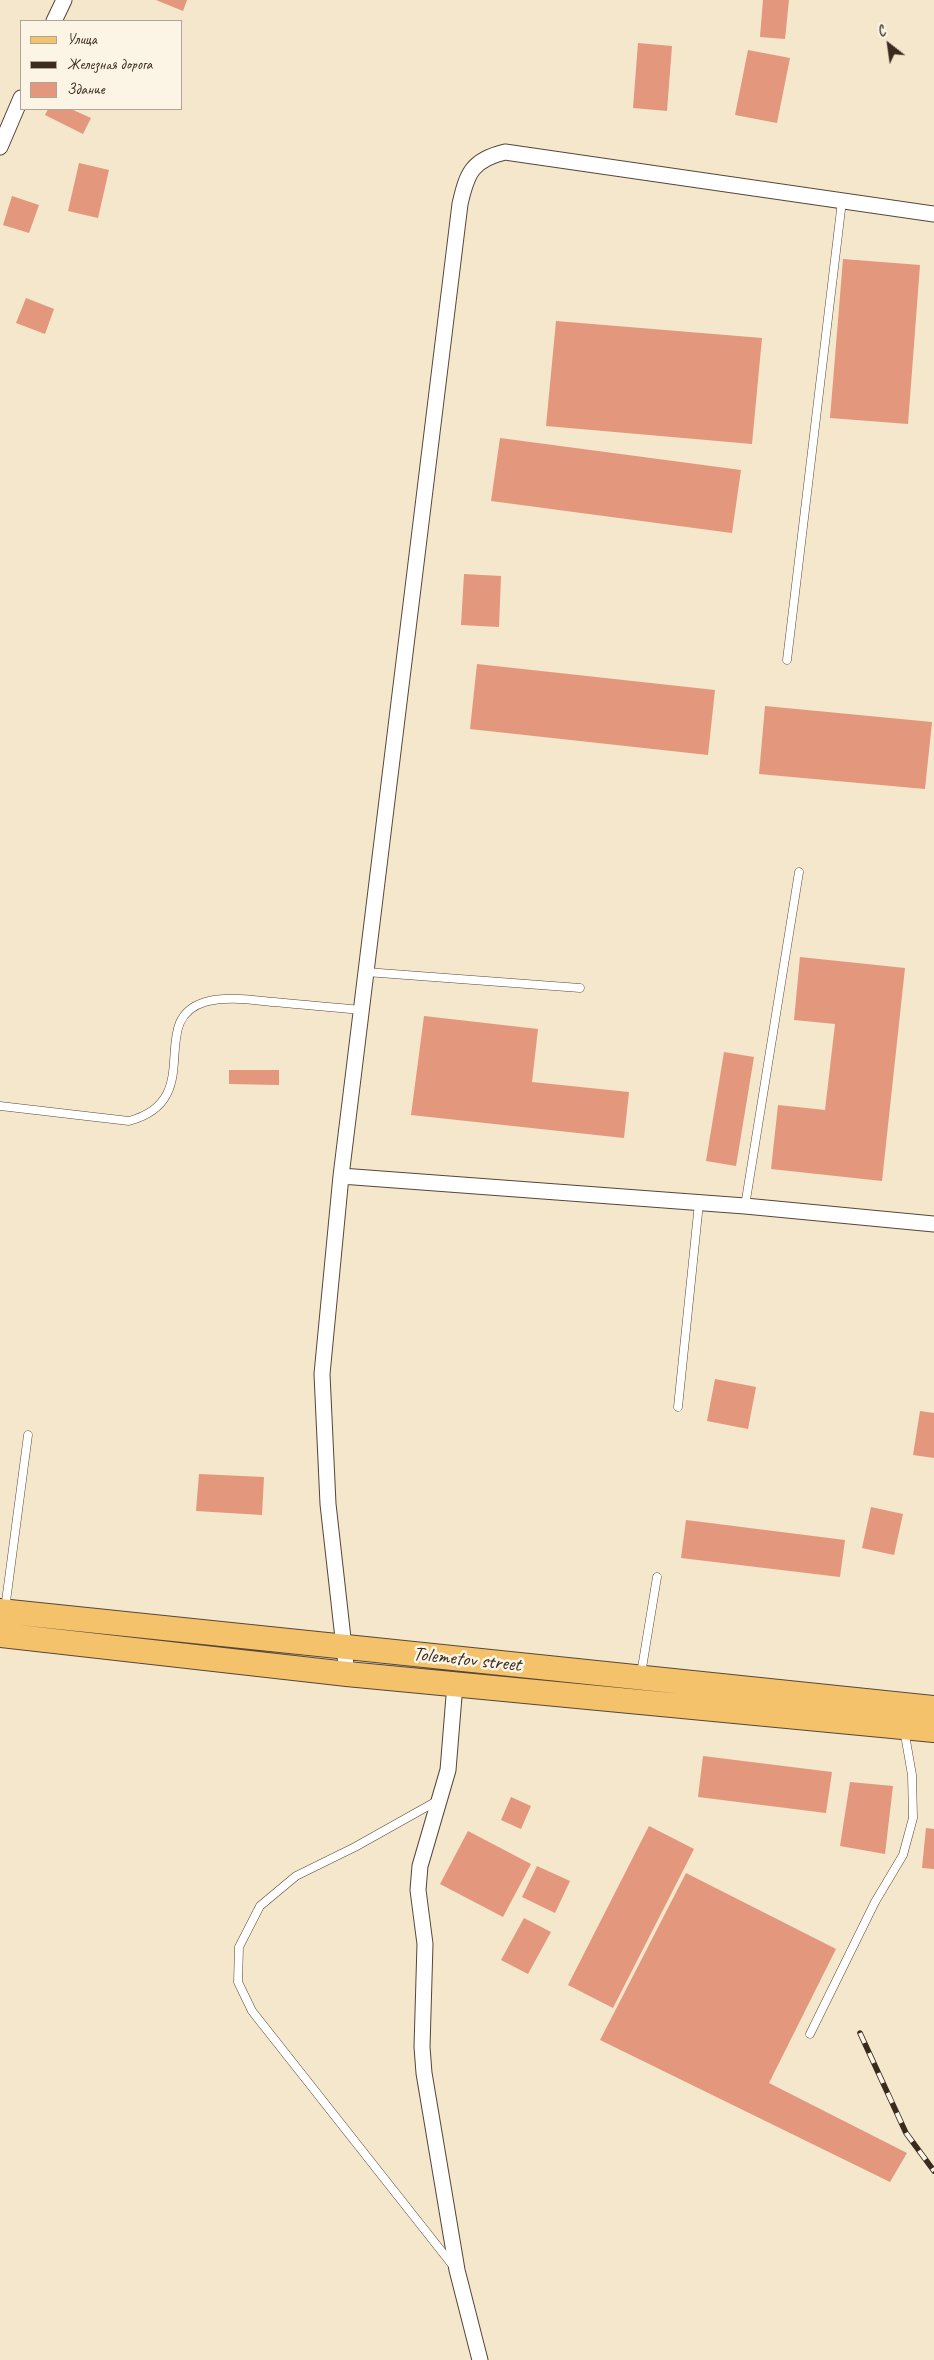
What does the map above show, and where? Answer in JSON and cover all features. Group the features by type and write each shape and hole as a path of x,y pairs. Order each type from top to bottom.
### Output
{"main road":[{"name":"Tolemetov street","path":"2,1611 934,1708"},
{"name":"Tolemetov street","path":"0,1635 347,1674 934,1730"}],"street":[{"path":"54,20 64,0"},
{"path":"0,147 20,100"},
{"path":"347,1674 328,1504 322,1374 340,1176 460,204 468,174 484,159 505,152 934,214"},
{"path":"340,1176 745,1206 934,1224"},
{"path":"455,1684 448,1770 441,1799 428,1832 420,1866 418,1890 425,1944 422,2046 424,2073 457,2270 480,2360"}],"lane":[{"path":"787,660 842,201"},
{"path":"745,1206 799,872"},
{"path":"366,972 580,988"},
{"path":"0,1106 129,1121 144,1117 160,1106 172,1086 175,1033 187,1012 204,1002 229,998 361,1010"},
{"path":"678,1407 699,1203"},
{"path":"2,1611 28,1435"},
{"path":"640,1678 658,1577"},
{"path":"810,2034 871,1909 903,1855 913,1818 912,1775 904,1727"},
{"path":"441,1799 355,1848 296,1876 260,1906 239,1947 238,1982 252,2010 279,2047 457,2270"}],"building":[{"path":"156,0 187,0 183,11"},
{"path":"763,0 789,0 785,39 760,37"},
{"path":"638,43 672,46 667,111 633,108"},
{"path":"748,50 790,58 777,123 735,115"},
{"path":"48,110 73,110 91,118 83,134 45,115"},
{"path":"79,163 109,170 98,218 68,211"},
{"path":"12,196 39,205 29,233 3,225"},
{"path":"843,259 920,265 908,424 830,418"},
{"path":"26,298 54,309 45,334 16,323"},
{"path":"556,321 762,338 752,444 546,426"},
{"path":"500,438 741,470 732,533 491,501"},
{"path":"464,574 501,576 499,627 461,625"},
{"path":"477,664 715,690 708,755 470,729"},
{"path":"765,706 932,722 925,789 759,774"},
{"path":"800,957 905,968 882,1181 771,1169 778,1105 825,1110 835,1024 794,1020"},
{"path":"424,1016 538,1029 532,1082 629,1092 624,1138 411,1115"},
{"path":"724,1052 754,1057 736,1166 706,1161"},
{"path":"229,1070 279,1070 279,1085 229,1084"},
{"path":"715,1379 756,1387 748,1429 707,1421"},
{"path":"920,1411 934,1413 934,1458 913,1455"},
{"path":"199,1474 264,1477 262,1515 196,1511"},
{"path":"871,1507 903,1514 894,1555 862,1548"},
{"path":"686,1520 845,1540 840,1577 681,1558"},
{"path":"703,1756 832,1772 826,1813 698,1797"},
{"path":"850,1782 893,1786 885,1854 840,1846"},
{"path":"511,1797 531,1806 521,1829 501,1820"},
{"path":"649,1826 694,1849 613,2008 568,1985"},
{"path":"926,1828 934,1829 934,1869 922,1868"},
{"path":"468,1831 531,1864 503,1917 440,1884"},
{"path":"537,1866 570,1881 555,1913 522,1897"},
{"path":"686,1873 836,1949 769,2083 907,2153 890,2182 600,2040"},
{"path":"524,1918 551,1932 528,1974 501,1960"}],"railway":[{"path":"860,2033 906,2133 934,2171"}]}
